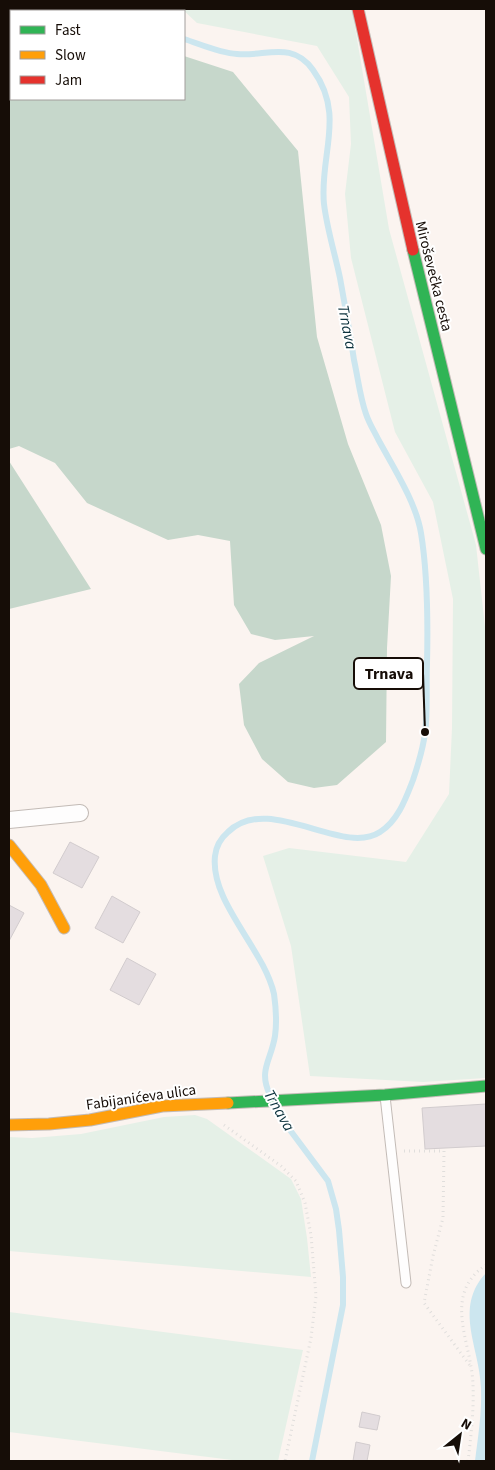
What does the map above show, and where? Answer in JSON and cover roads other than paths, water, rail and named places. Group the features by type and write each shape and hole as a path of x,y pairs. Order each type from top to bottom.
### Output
{"street":[{"name":"Miroševečka cesta","path":"358,9 404,214 486,548"},
{"path":"9,820 80,813"},
{"path":"9,845 41,885 64,928"},
{"name":"Fabijanićeva ulica","path":"9,1125 90,1120 162,1106 385,1095 486,1086"}],"lane":[{"path":"385,1095 406,1283"}],"water":[{"path":"486,1273 486,1461 475,1461 481,1388 470,1314 471,1300 476,1286"}],"waterway":[{"name":"Trnava","path":"185,39 230,53 278,52 296,55 313,70 323,87 328,103 330,120 323,186 324,204 340,278 361,394 370,424 414,509 421,533 425,566 427,599 427,708 425,733 422,751 413,780 392,822 380,832 364,838 346,837 284,821 264,819 245,822 228,832 216,849 216,873 221,891 260,960 274,994 276,1031 265,1072 270,1095"},
{"name":"Trnava","path":"276,1106 281,1118 328,1181 336,1209 339,1230 343,1305 312,1461"}],"place":[{"name":"Trnava","path":"425,732"}]}
